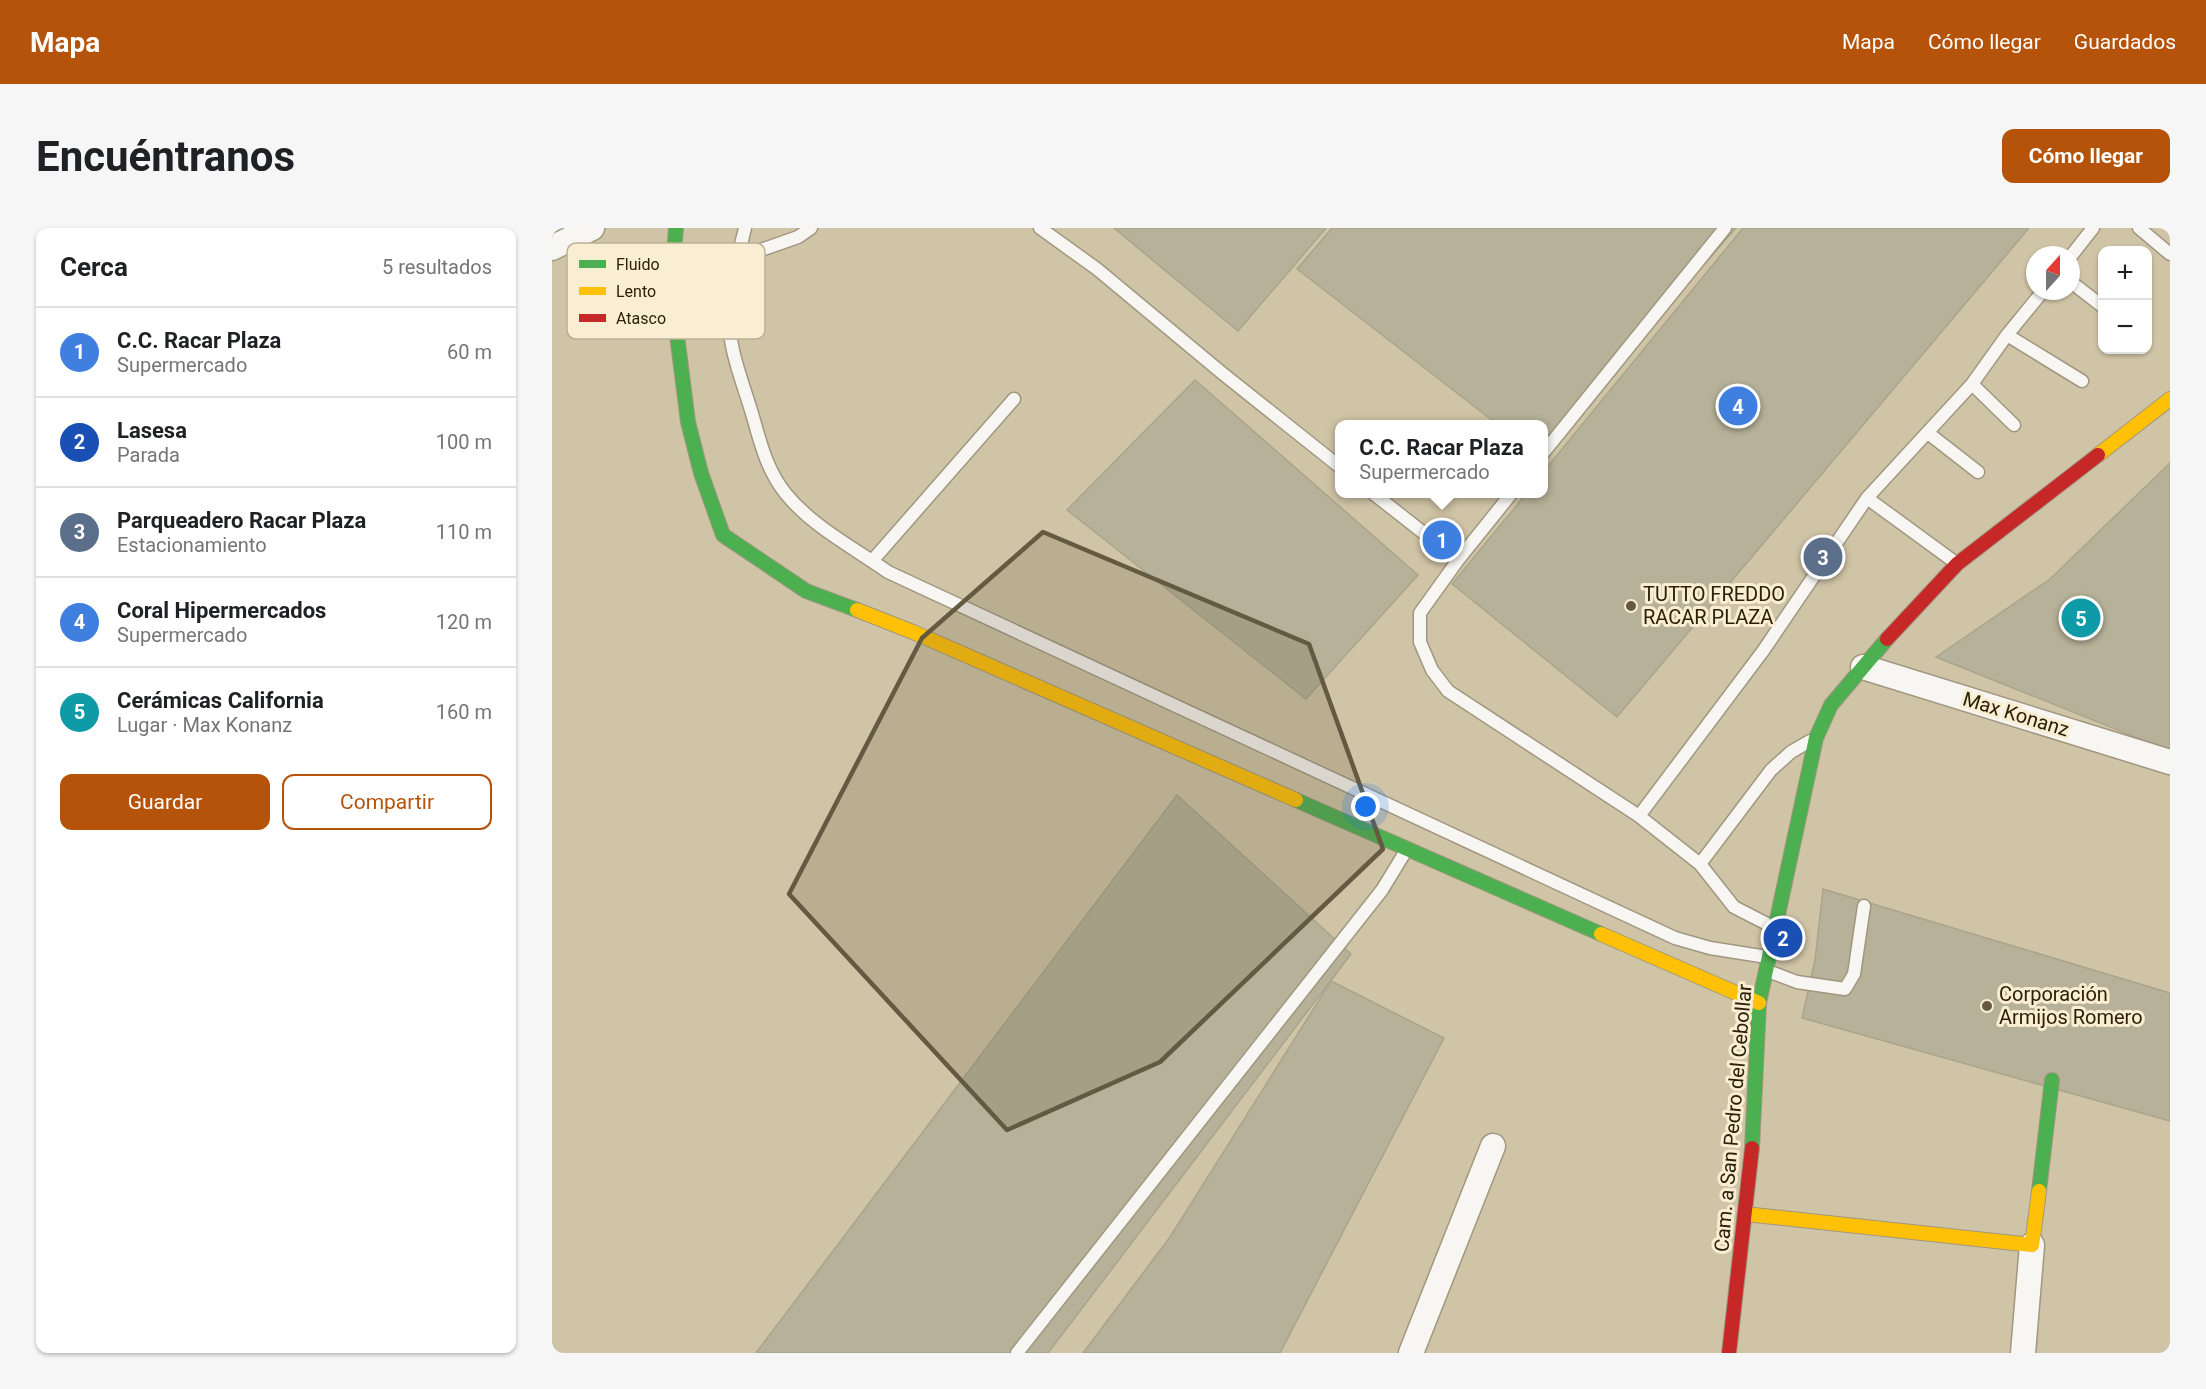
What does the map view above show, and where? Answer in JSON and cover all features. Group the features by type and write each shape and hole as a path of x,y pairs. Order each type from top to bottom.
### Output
{"street":[{"path":"552,248 592,228"},
{"path":"675,243 676,228"},
{"path":"677,339 688,422 701,473 723,535 806,591 913,632 1760,1003"},
{"name":"Cam. a San Pedro del Cebollar","path":"1729,1353 1752,1146 1760,1003 1816,738 1831,705 1903,620 1957,564 2170,399"},
{"name":"Max Konanz","path":"1863,667 2170,762"},
{"path":"2023,1353 2032,1245 2052,1080"},
{"path":"1411,1353 1493,1146"},
{"path":"1745,1214 2032,1245"}],"lane":[{"path":"742,243 745,228"},
{"path":"765,249 798,237 811,228"},
{"path":"1041,228 1097,269 1335,463"},
{"path":"1548,447 1725,228"},
{"path":"2079,246 2093,228"},
{"path":"2139,228 2170,254"},
{"path":"2080,289 2098,302"},
{"path":"1639,816 1763,651 1867,498 1972,384 2036,300"},
{"path":"2007,335 2082,381"},
{"path":"731,339 732,349 765,458 786,494 802,511 888,572 1675,938 1768,964 1797,982 1845,989 1854,974 1864,906"},
{"path":"1972,384 2014,425"},
{"path":"872,561 1014,399"},
{"path":"1928,434 1978,472"},
{"path":"1379,498 1458,560"},
{"path":"1508,498 1458,560 1420,613 1420,642 1437,677 1448,691 1639,816 1700,864 1734,907 1775,928"},
{"path":"1867,498 1957,564"},
{"path":"1700,864 1771,770 1791,752 1816,738"},
{"path":"1017,1353 1382,890 1408,848"}],"highlighted area":[{"path":"1043,532 1309,644 1383,849 1160,1062 1007,1130 789,894 922,638"}],"building":[{"path":"1114,228 1326,228 1238,331"},
{"path":"1332,228 1736,228 1548,442 1548,420 1492,420 1297,269"},
{"path":"1743,228 2029,228 1617,717 1452,584 1523,498 1548,498 1548,466"},
{"path":"1195,380 1418,575 1306,699 1067,510"},
{"path":"2170,463 2170,751 1936,657 2050,579"},
{"path":"1177,795 1351,954 1048,1353 756,1353"},
{"name":"Corporación Armijos Romero","path":"1823,889 2170,993 2170,1121 1802,1018 1815,960"},
{"path":"1331,981 1444,1038 1280,1353 1083,1353 1170,1237"}],"traffic: fast":[{"path":"675,243 676,228"},
{"path":"677,339 688,422 701,473 723,535 806,591 857,610"},
{"path":"1752,1148 1759,1003 1816,738 1831,705 1887,639"},
{"path":"1296,800 1601,934"},
{"path":"2039,1191 2052,1080"}],"traffic: slow":[{"path":"2098,455 2170,399"},
{"path":"857,610 913,632 1296,800"},
{"path":"1601,934 1759,1003"},
{"path":"1745,1214 2032,1245 2039,1191"}],"traffic: jam":[{"path":"1887,639 1957,564 2098,455"},
{"path":"1729,1353 1752,1148"}],"place":[{"name":"Coral Hipermercados","path":"1738,406"},
{"name":"C.C. Racar Plaza","path":"1442,540"},
{"name":"Parqueadero Racar Plaza","path":"1823,557"},
{"name":"TUTTO FREDDO RACAR PLAZA","path":"1631,606"},
{"name":"Cerámicas California","path":"2081,618"},
{"name":"Lasesa","path":"1783,938"},
{"name":"Corporación Armijos Romero","path":"1987,1006"}]}
